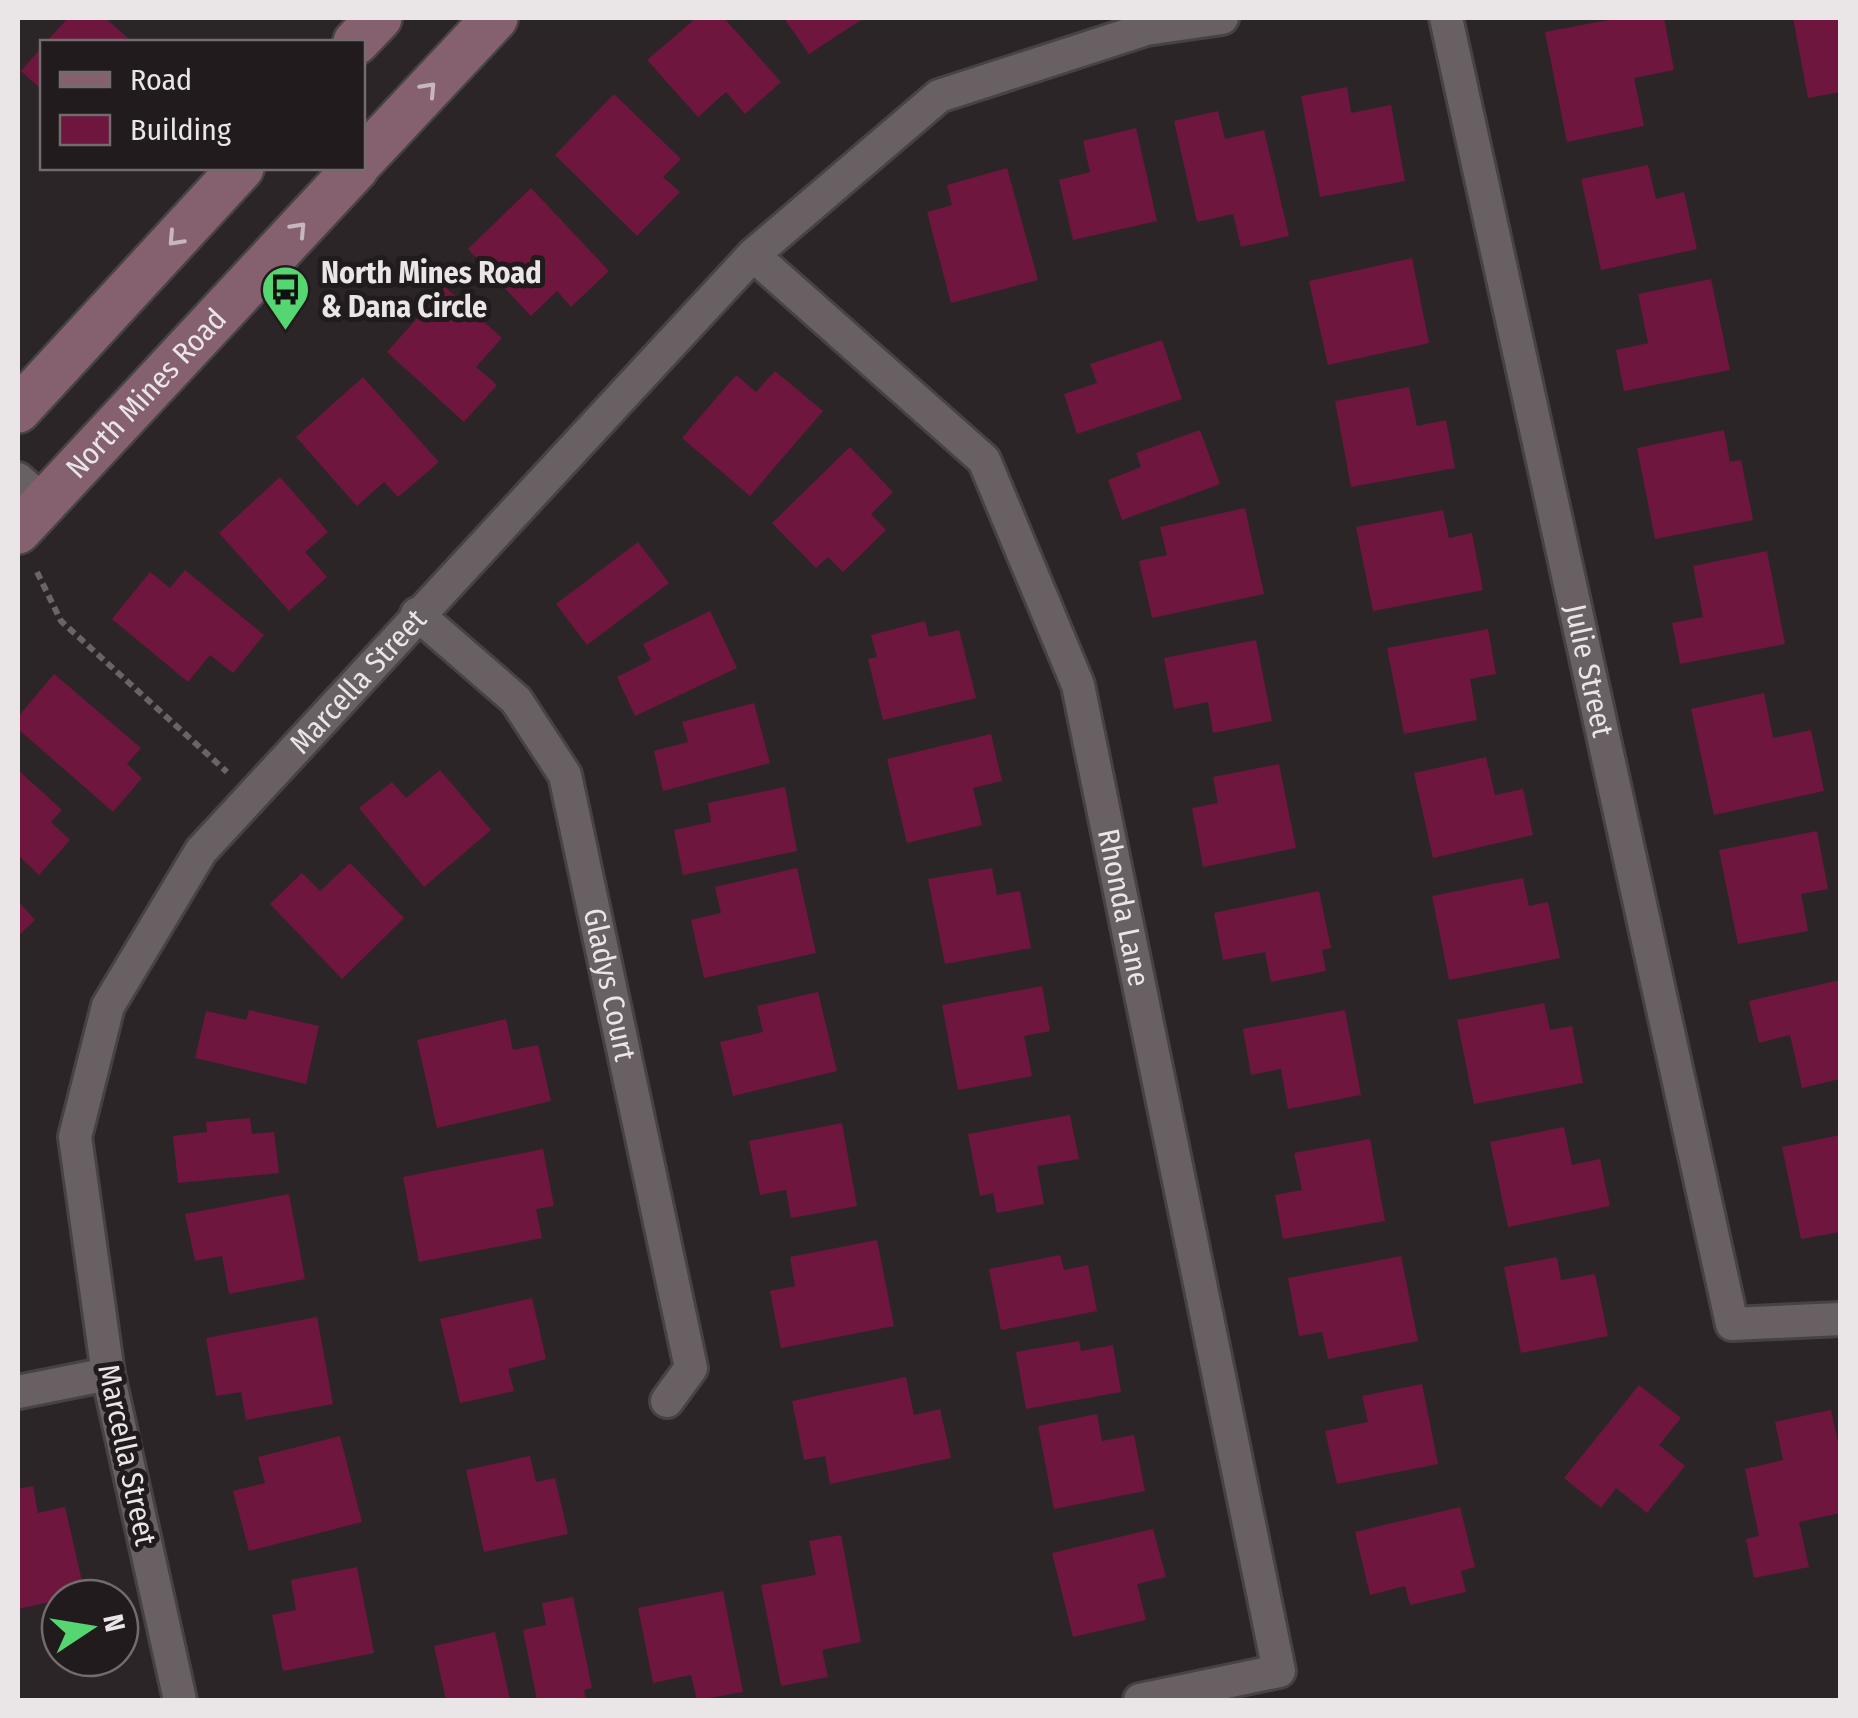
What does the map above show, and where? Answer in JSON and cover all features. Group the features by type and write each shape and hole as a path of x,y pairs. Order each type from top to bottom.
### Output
{"main road":[{"path":"358,40 378,18"},
{"path":"365,157 495,18"},
{"path":"18,410 238,170"},
{"name":"North Mines Road","path":"27,504 354,170"}],"street":[{"name":"Marcella Street","path":"180,1700 108,1374 75,1137 108,1006 201,851 753,256 939,96 1144,23 1222,18"},
{"name":"Julie Street","path":"1446,18 1732,1324 1840,1319"},
{"name":"Rhonda Lane","path":"753,256 984,460 1078,685 1279,1671 1140,1700"},
{"name":"Gladys Court","path":"417,614 516,700 565,775 691,1368 667,1401"},
{"path":"18,1392 108,1374"}],"path":[{"path":"37,572 61,621 220,766"}],"building":[{"path":"68,18 105,18 129,39 128,40 48,40"},
{"path":"696,18 724,18 781,82 745,114 726,92 698,117 647,60"},
{"path":"784,18 864,18 809,54"},
{"path":"1619,18 1664,18 1674,70 1634,78 1644,126 1567,142 1545,32"},
{"path":"1793,18 1840,18 1840,92 1808,98"},
{"path":"40,49 40,88 21,71"},
{"path":"1347,87 1351,113 1391,105 1405,181 1320,197 1301,96"},
{"path":"614,94 681,159 663,177 680,192 637,236 555,155"},
{"path":"1218,111 1225,139 1264,130 1289,236 1241,247 1233,214 1197,222 1174,121"},
{"path":"1136,128 1157,221 1073,240 1059,180 1090,172 1083,141"},
{"path":"1648,165 1656,199 1684,192 1697,249 1601,270 1581,179"},
{"path":"1007,168 1038,280 951,303 927,212 952,205 947,185"},
{"path":"531,188 609,271 571,307 557,291 531,316 468,249"},
{"path":"1412,258 1429,343 1328,365 1309,281"},
{"path":"1711,279 1730,370 1624,391 1616,350 1648,343 1638,294"},
{"path":"445,287 502,338 476,367 497,385 464,422 387,352"},
{"path":"1162,340 1182,399 1077,434 1064,394 1097,383 1090,364"},
{"path":"775,371 823,411 750,496 682,438 736,375 756,392"},
{"path":"363,377 439,462 398,497 384,482 357,506 296,437"},
{"path":"1409,387 1417,426 1446,420 1455,468 1351,487 1335,401"},
{"path":"1200,430 1220,484 1122,520 1108,480 1141,467 1136,453"},
{"path":"1724,430 1730,462 1741,460 1753,520 1655,539 1637,448"},
{"path":"850,447 893,492 871,514 886,530 843,572 828,557 816,568 772,523"},
{"path":"280,477 328,532 305,552 327,577 289,611 219,533"},
{"path":"1245,508 1264,594 1152,618 1139,561 1167,555 1160,527"},
{"path":"1443,510 1449,538 1472,533 1483,590 1373,611 1356,527"},
{"path":"638,542 669,583 587,645 556,604"},
{"path":"1767,551 1785,644 1680,664 1672,623 1703,617 1693,566"},
{"path":"185,570 264,635 233,673 210,655 188,682 112,619 150,572 170,588"},
{"path":"710,611 737,668 635,716 617,677 651,660 643,644"},
{"path":"925,621 929,637 959,630 976,698 883,720 868,659 877,657 871,635"},
{"path":"1488,629 1496,674 1470,679 1477,720 1404,734 1387,648"},
{"path":"1256,640 1272,721 1213,733 1208,702 1174,709 1164,658"},
{"path":"54,674 141,748 127,764 142,778 113,812 18,729 18,717"},
{"path":"1764,693 1773,738 1811,730 1824,791 1714,815 1691,709"},
{"path":"754,703 770,763 663,791 654,751 688,742 682,722"},
{"path":"991,734 1002,781 973,788 982,825 907,843 887,759"},
{"path":"1486,757 1495,795 1523,789 1533,835 1433,858 1414,773"},
{"path":"1279,764 1296,848 1203,867 1192,808 1218,803 1213,777"},
{"path":"18,770 62,810 51,822 70,840 39,875 18,855"},
{"path":"440,770 491,830 424,887 359,808 392,782 406,798"},
{"path":"785,787 797,851 683,875 674,830 711,822 708,803"},
{"path":"1817,831 1828,889 1801,894 1808,931 1738,944 1719,850"},
{"path":"350,863 404,918 342,979 270,904 302,873 320,891"},
{"path":"797,868 816,953 704,978 691,920 721,913 715,887"},
{"path":"992,868 997,895 1020,891 1031,948 945,964 928,879"},
{"path":"1523,878 1529,906 1548,902 1560,958 1449,980 1432,896"},
{"path":"1319,891 1331,948 1322,950 1326,971 1271,982 1265,952 1223,960 1214,913"},
{"path":"18,901 35,920 18,936"},
{"path":"1840,980 1840,1079 1802,1088 1790,1035 1759,1043 1749,1001"},
{"path":"1042,986 1050,1031 1024,1036 1032,1076 958,1090 942,1005"},
{"path":"818,992 837,1071 733,1096 720,1042 763,1032 757,1006"},
{"path":"1544,1003 1550,1030 1572,1026 1583,1083 1474,1104 1457,1020"},
{"path":"249,1010 319,1026 306,1084 195,1058 206,1011 246,1020"},
{"path":"1345,1010 1361,1095 1288,1109 1281,1069 1251,1075 1243,1029"},
{"path":"506,1019 513,1050 538,1045 551,1101 437,1128 417,1040"},
{"path":"1070,1115 1079,1159 1037,1166 1044,1204 997,1213 993,1193 980,1196 968,1134"},
{"path":"250,1118 252,1134 274,1132 279,1173 178,1183 173,1136 207,1132 206,1122"},
{"path":"842,1123 857,1206 791,1218 786,1190 760,1195 749,1141"},
{"path":"1564,1127 1572,1165 1600,1159 1610,1206 1508,1227 1490,1142"},
{"path":"1840,1135 1840,1232 1801,1239 1782,1147"},
{"path":"1370,1139 1385,1221 1283,1239 1275,1195 1302,1190 1294,1153"},
{"path":"543,1149 554,1206 536,1209 542,1238 419,1262 403,1177"},
{"path":"289,1194 305,1279 229,1294 222,1256 195,1261 185,1214"},
{"path":"877,1240 894,1326 781,1348 770,1291 795,1286 790,1257"},
{"path":"1060,1255 1064,1270 1088,1265 1097,1311 1001,1330 989,1269"},
{"path":"1401,1256 1418,1341 1328,1359 1322,1332 1299,1336 1288,1278"},
{"path":"1557,1257 1561,1280 1595,1274 1608,1336 1521,1353 1504,1267"},
{"path":"532,1298 546,1359 508,1369 514,1391 460,1403 440,1319"},
{"path":"317,1317 333,1404 246,1420 241,1392 216,1396 206,1338"},
{"path":"1079,1341 1081,1351 1113,1345 1121,1392 1026,1409 1016,1352"},
{"path":"906,1377 914,1415 940,1409 951,1458 830,1484 825,1456 804,1460 792,1401"},
{"path":"1422,1384 1438,1464 1337,1484 1325,1431 1368,1422 1362,1396"},
{"path":"1639,1385 1681,1418 1659,1445 1685,1466 1647,1513 1616,1488 1601,1508 1564,1478"},
{"path":"1831,1410 1840,1452 1840,1513 1799,1522 1809,1567 1754,1578 1746,1539 1759,1536 1745,1469 1783,1460 1775,1422"},
{"path":"1097,1414 1102,1441 1134,1435 1145,1491 1054,1509 1038,1426"},
{"path":"340,1436 362,1522 249,1551 233,1491 265,1483 258,1457"},
{"path":"530,1456 536,1482 555,1478 568,1534 484,1552 466,1470"},
{"path":"33,1486 38,1513 65,1507 81,1578 40,1578 40,1604 18,1609 18,1489"},
{"path":"1460,1507 1475,1567 1461,1571 1466,1592 1410,1605 1405,1586 1370,1595 1355,1532"},
{"path":"1153,1529 1166,1577 1137,1584 1146,1620 1073,1637 1052,1553"},
{"path":"841,1535 861,1642 822,1650 828,1677 781,1686 761,1585 816,1575 809,1541"},
{"path":"357,1567 374,1653 283,1671 272,1615 296,1610 291,1580"},
{"path":"723,1591 743,1692 697,1700 691,1675 653,1683 638,1608"},
{"path":"573,1597 592,1688 584,1690 586,1700 537,1700 523,1630 546,1625 542,1603"},
{"path":"495,1632 510,1700 446,1700 434,1646"}],"place":[{"name":"North Mines Road & Dana Circle","path":"286,332"}]}
